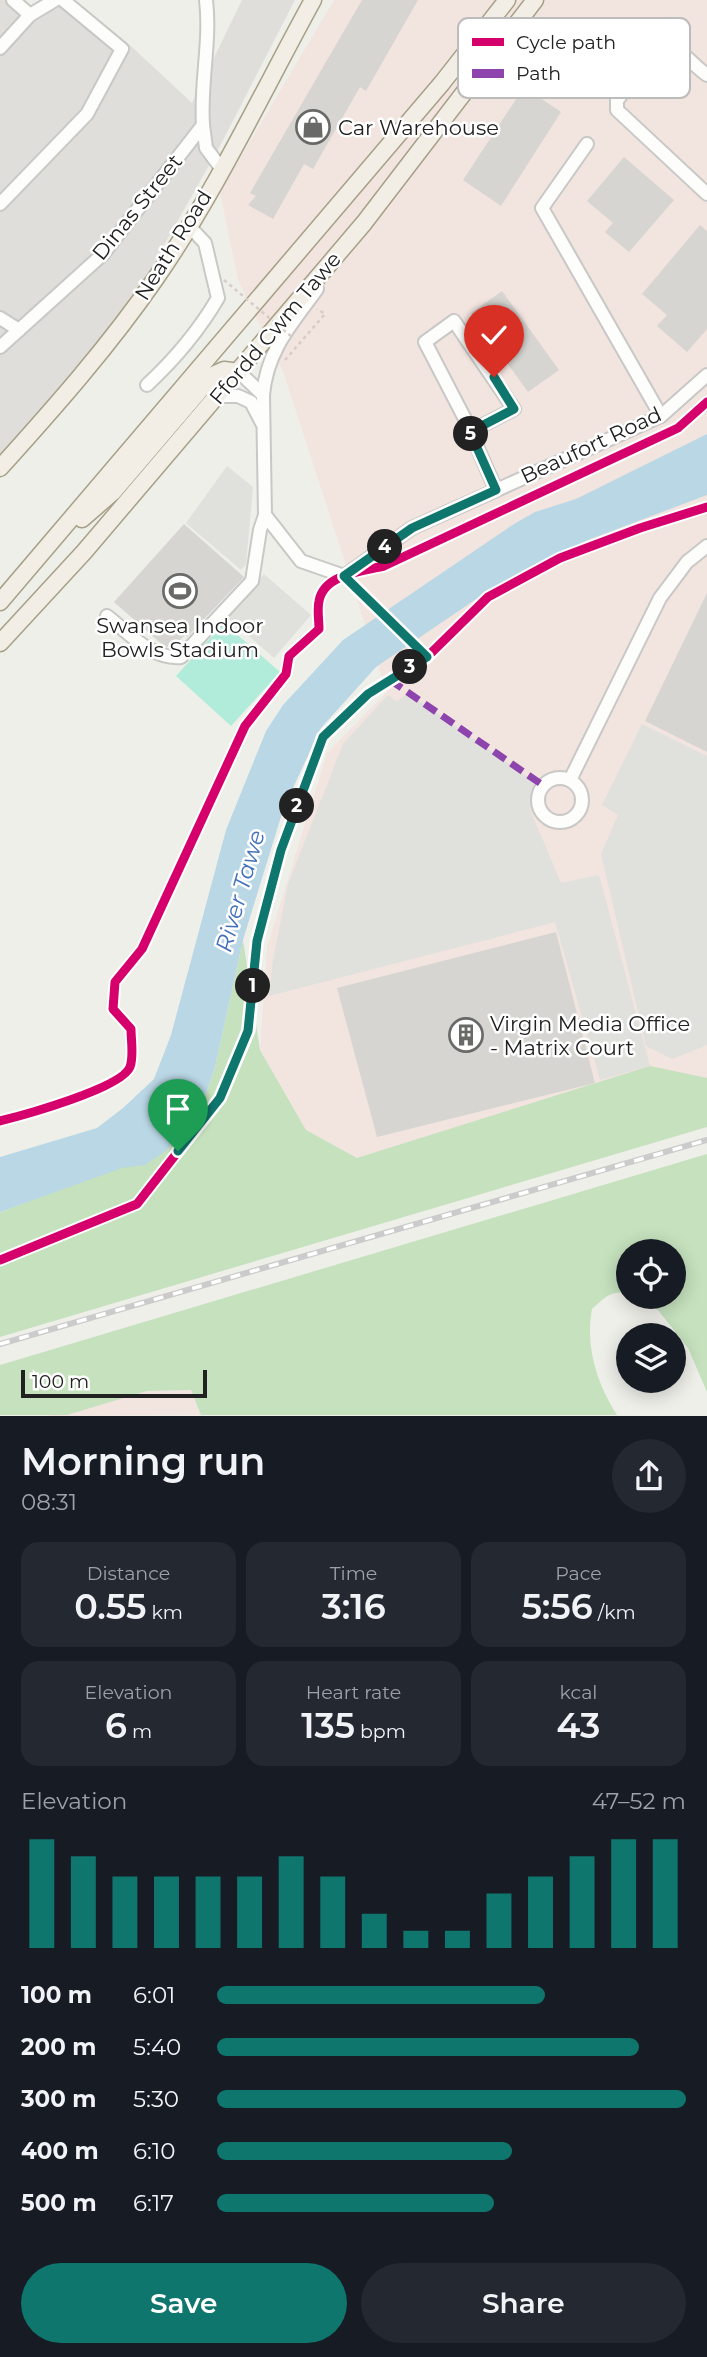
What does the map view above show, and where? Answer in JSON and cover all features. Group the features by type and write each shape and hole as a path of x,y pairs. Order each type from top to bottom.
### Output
{"main road":[{"name":"Neath Road","path":"0,468 79,380 155,279 189,226 313,0"},
{"name":"Ffordd Cwm Tawe","path":"493,18 507,0"},
{"name":"Ffordd Cwm Tawe","path":"521,18 535,0"},
{"name":"Ffordd Cwm Tawe","path":"0,602 458,62"},
{"name":"Ffordd Cwm Tawe","path":"0,643 239,372 364,223 460,98"},
{"path":"40,554 113,492 213,375 224,370 239,372"}],"street":[{"path":"13,0 30,15"},
{"path":"0,48 30,15 55,0"},
{"path":"0,204 87,114 122,49 63,0"},
{"path":"203,125 201,103 208,17 205,0"},
{"path":"690,60 707,75"},
{"path":"619,98 617,110 707,194"},
{"name":"Dinas Street","path":"203,125 206,148 221,168"},
{"name":"Dinas Street","path":"0,347 103,254 203,125"},
{"path":"587,144 542,208 661,416"},
{"path":"107,616 147,648 167,658 181,657 252,580 265,515 265,371 275,346 364,223"},
{"path":"147,385 199,331 218,298 205,243 189,226"},
{"path":"0,318 19,330"},
{"path":"470,432 514,409 454,321 425,342 496,490"},
{"path":"239,372 263,395"},
{"name":"Beaufort Road","path":"265,515 301,562 344,576 412,528 661,416 707,375"},
{"path":"218,396 238,396 251,402 264,427"},
{"path":"570,780 660,598 687,562 707,546"}],"path":[{"path":"224,279 292,337"},
{"path":"280,368 293,349 325,314 316,308"}],"shaded area":[{"path":"0,0 4,0 23,17 71,0 131,46 192,103 242,0 295,0 220,146 146,277 67,382 0,458"},
{"path":"334,0 707,0 707,1080 357,1158 306,1130 260,1050 267,947 327,753 387,692 284,374 238,280 220,192"},
{"path":"227,466 253,487 246,564 241,570 186,523"},
{"path":"264,574 311,615 274,658 227,617"},
{"path":"408,693 535,782 531,812 561,883 599,875 650,1066 600,1080 555,922 269,996 288,884 343,744 388,695 397,702"},
{"path":"642,724 707,756 707,1045 672,1059 646,1046 601,854 618,815 602,805"},
{"path":"191,1390 201,1415 48,1416 147,1391"}],"green space":[{"path":"224,623 280,672 231,726 176,676"},
{"path":"243,940 260,1050 306,1130 357,1158 650,1066 707,1078 707,1127 0,1337 0,1212 167,1150 189,1123 206,1094 215,1067"},
{"path":"707,1154 707,1392 686,1345 686,1323 668,1323 656,1309 686,1309 686,1239 616,1239 616,1293 592,1309 590,1337 598,1378 617,1415 201,1415 191,1390 147,1391 67,1415 0,1415 0,1365"}],"water":[{"name":"River Tawe","path":"707,434 707,495 588,540 528,568 488,591 376,667 321,728 284,807 243,940 215,1067 206,1094 189,1123 167,1150 145,1165 122,1168 0,1212 0,1157 97,1128 154,1079 171,1035 226,830 266,731 283,705 343,640 514,524 535,512 576,499"}],"building":[{"name":"Car Warehouse","path":"362,0 418,0 366,91 360,87 313,169 304,164 273,219 248,205 256,196 250,193"},
{"path":"517,98 540,98 561,112 501,206 463,180"},
{"path":"624,157 674,200 629,252 605,232 613,223 587,201"},
{"path":"700,225 707,231 707,329 687,352 657,326 667,315 642,294"},
{"path":"502,291 559,370 528,392 471,313"},
{"name":"Swansea Indoor Bowls Stadium","path":"184,524 244,577 187,637 185,635 172,648 164,646 114,602"},
{"path":"707,593 707,752 645,721"},
{"name":"Virgin Media Office - Matrix Court","path":"556,932 595,1083 377,1137 337,988"}],"railway":[{"path":"0,1344 707,1140"}],"marked path":[{"path":"390,680 544,786"}],"cycle path":[{"path":"0,1121 92,1092 123,1075 130,1067 131,1029 113,1009 115,982 142,949 245,726 286,674 289,656 319,629 319,601 328,585 346,575 384,566 678,428 707,402"},
{"path":"0,1260 137,1204 220,1098 249,1031 257,941 281,850 323,737 368,694 427,657 488,597 560,558 640,528 707,507"},
{"path":"344,576 427,657"}],"place":[{"name":"Car Warehouse","path":"313,127"},
{"name":"Swansea Indoor Bowls Stadium","path":"180,591"},
{"name":"Virgin Media Office - Matrix Court","path":"466,1035"}],"route":[{"path":"178,1151 220,1098 248,1031 257,941 281,850 323,737 368,694 427,657 344,576 412,528 496,490 470,432 514,409 494,377"}]}
